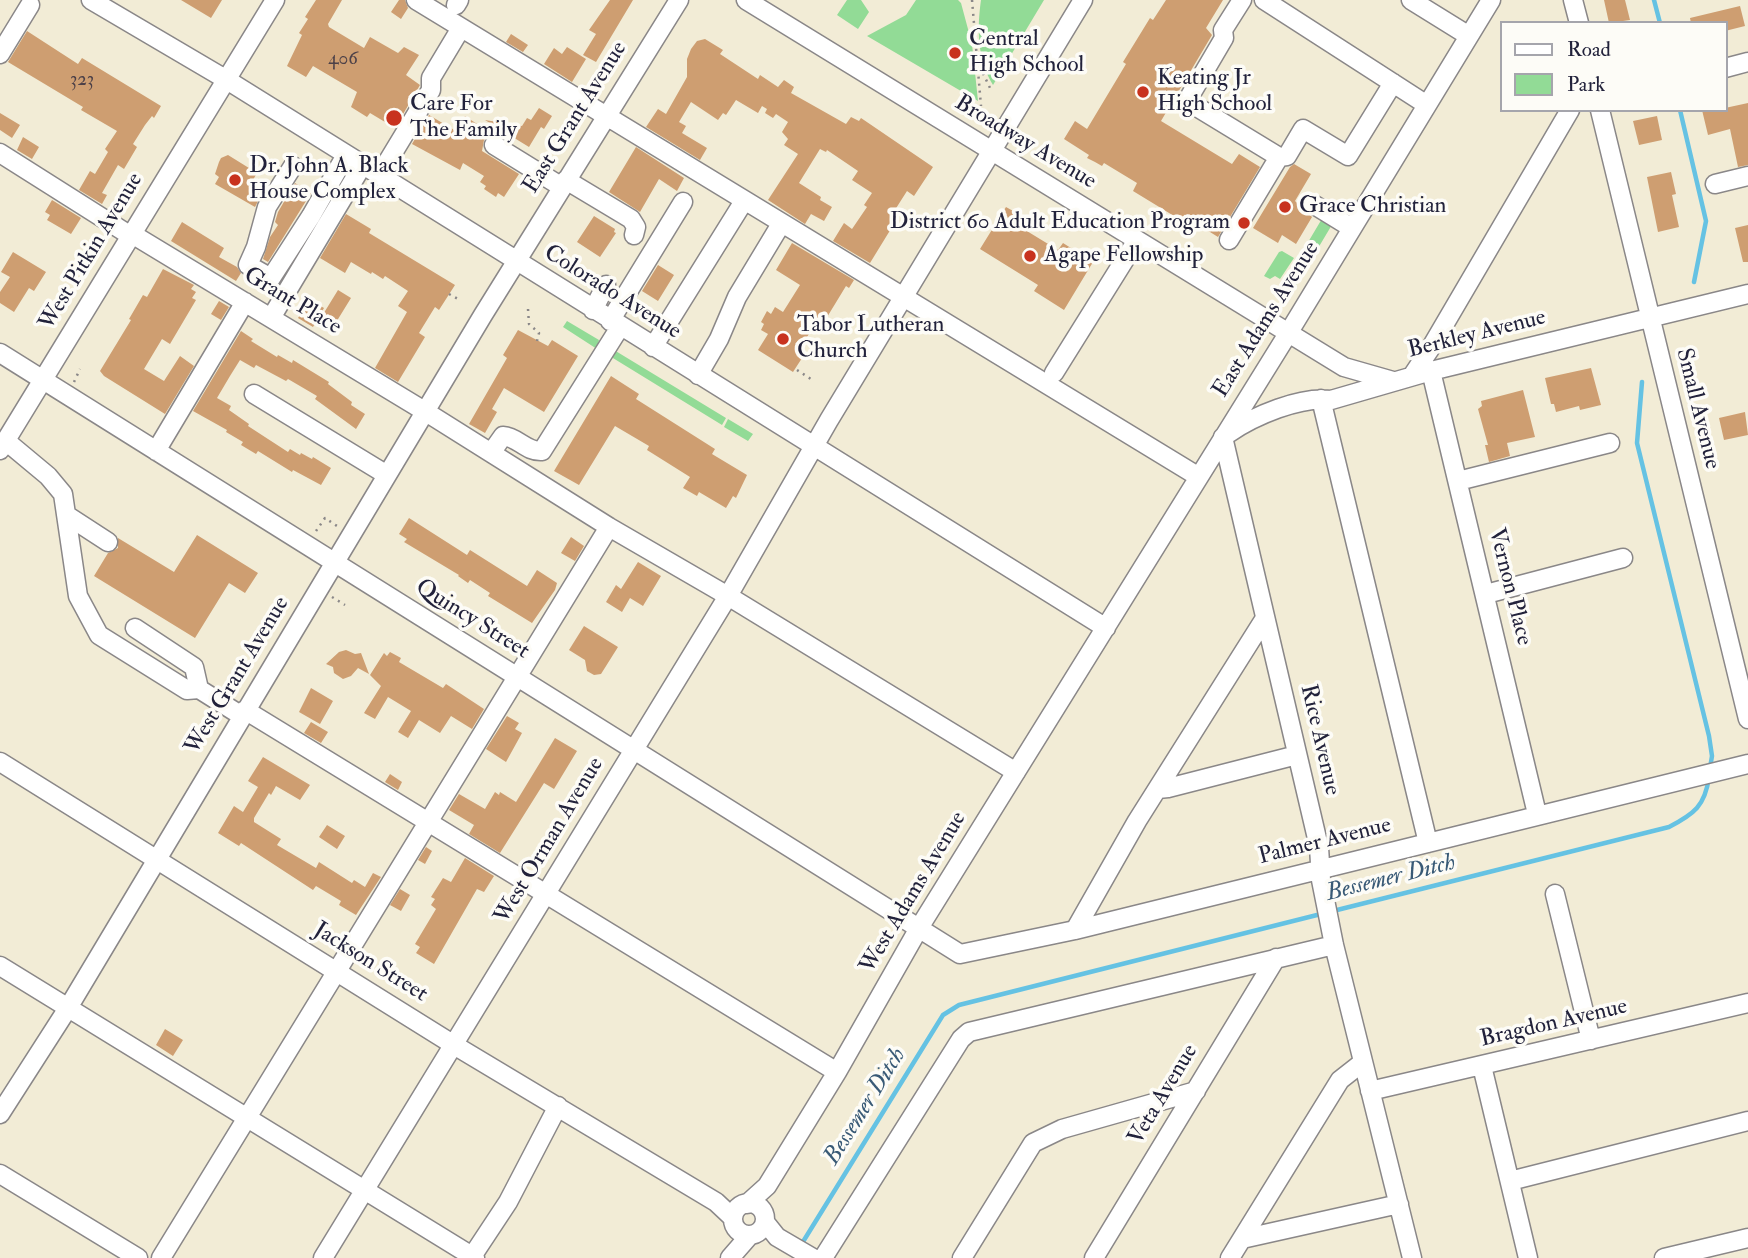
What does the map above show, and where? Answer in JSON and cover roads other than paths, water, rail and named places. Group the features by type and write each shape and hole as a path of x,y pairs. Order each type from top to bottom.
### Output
{"street":[{"name":"Colorado Avenue","path":"91,0 226,80 1106,628"},
{"name":"West Pitkin Avenue","path":"3,446 275,0"},
{"path":"416,0 1199,477"},
{"name":"East Grant Avenue","path":"516,262 679,0"},
{"name":"Broadway Avenue","path":"746,0 1344,367 1393,381"},
{"name":"West Orman Avenue","path":"323,1258 728,596 813,446 1083,0"},
{"path":"1242,0 1223,30 1224,38 1187,102 1279,157 1287,156 1303,129 1348,156 1393,83"},
{"path":"1264,0 1427,105"},
{"path":"1411,0 1469,36"},
{"name":"East Adams Avenue","path":"1106,628 1491,0"},
{"path":"1573,0 1578,21"},
{"path":"0,54 30,5"},
{"path":"379,176 431,90 431,78 461,28"},
{"path":"1727,67 1748,62"},
{"path":"1412,376 1569,112"},
{"name":"Small Avenue","path":"1600,112 1748,719"},
{"path":"494,145 631,219 636,227 635,234"},
{"name":"Grant Place","path":"0,153 426,412 609,527 728,596 1016,772"},
{"path":"293,166 264,214 263,228 248,265 271,278 346,155"},
{"path":"1229,240 1279,157"},
{"path":"271,318 362,166"},
{"path":"1715,184 1748,177"},
{"path":"653,347 744,201"},
{"path":"491,453 503,436 509,436 533,452 542,451 683,202"},
{"path":"1313,204 1352,228"},
{"path":"698,375 719,339 737,297 780,224"},
{"path":"1054,373 1137,240"},
{"name":"West Grant Avenue","path":"0,1114 68,1008 516,262"},
{"path":"593,310 606,285"},
{"name":"Berkley Avenue","path":"1223,437 1257,415 1321,399 1331,400 1431,371 1748,295"},
{"path":"156,451 245,302"},
{"name":"Quincy Street","path":"0,353 919,929"},
{"name":"Vernon Place","path":"1431,371 1537,814"},
{"path":"254,394 387,475"},
{"path":"1321,399 1428,843"},
{"name":"Rice Avenue","path":"1223,437 1319,848 1321,880 1334,945 1412,1258"},
{"path":"1458,481 1611,443"},
{"path":"3,446 52,480 63,495 78,596 99,635 187,690 199,689 244,713 429,822 837,1072"},
{"path":"68,516 108,542"},
{"path":"161,1258 609,527"},
{"path":"1486,594 1623,558"},
{"path":"1075,930 1158,789 1265,618"},
{"path":"135,628 194,667 199,689"},
{"name":"West Adams Avenue","path":"731,1256 767,1186 837,1072 919,929 1106,628"},
{"path":"1158,789 1297,755"},
{"name":"Jackson Street","path":"0,762 454,1045 716,1202 815,1257"},
{"name":"Palmer Avenue","path":"919,929 960,954 1075,930 1321,867 1748,764"},
{"path":"1555,894 1591,1040"},
{"path":"815,1257 961,1039 969,1032 1334,945"},
{"name":"Veta Avenue","path":"1094,1258 1276,958"},
{"path":"0,966 472,1257 508,1202 558,1106"},
{"name":"Bragdon Avenue","path":"1370,1091 1748,1003"},
{"path":"1230,1258 1340,1080 1363,1062"},
{"path":"1482,1066 1528,1258"},
{"path":"962,1258 1033,1143 1062,1129 1195,1091"},
{"path":"1510,1181 1748,1121"},
{"path":"0,1174 138,1258"},
{"path":"1242,1240 1399,1204"},
{"path":"1664,1258 1748,1238"}],"waterway":[{"name":"Bessemer Ditch","path":"1654,0 1659,21"},
{"name":"Bessemer Ditch","path":"1680,112 1706,221 1694,282"},
{"name":"Bessemer Ditch","path":"1642,382 1637,443 1709,736 1712,756 1710,768"},
{"name":"Bessemer Ditch","path":"1333,911 1669,827 1697,808 1705,795 1709,777"},
{"name":"Bessemer Ditch","path":"801,1245 943,1015 959,1005 1325,913"}],"place":[{"name":"Central High School","path":"955,53"},
{"name":"Keating Jr High School","path":"1143,92"},
{"name":"Care For The Family","path":"394,118"},
{"name":"Dr. John A. Black House Complex","path":"235,180"},
{"name":"Grace Christian","path":"1285,207"},
{"name":"District 60 Adult Education Program","path":"1244,223"},
{"name":"Agape Fellowship","path":"1030,256"},
{"name":"Tabor Lutheran Church","path":"783,339"}]}
